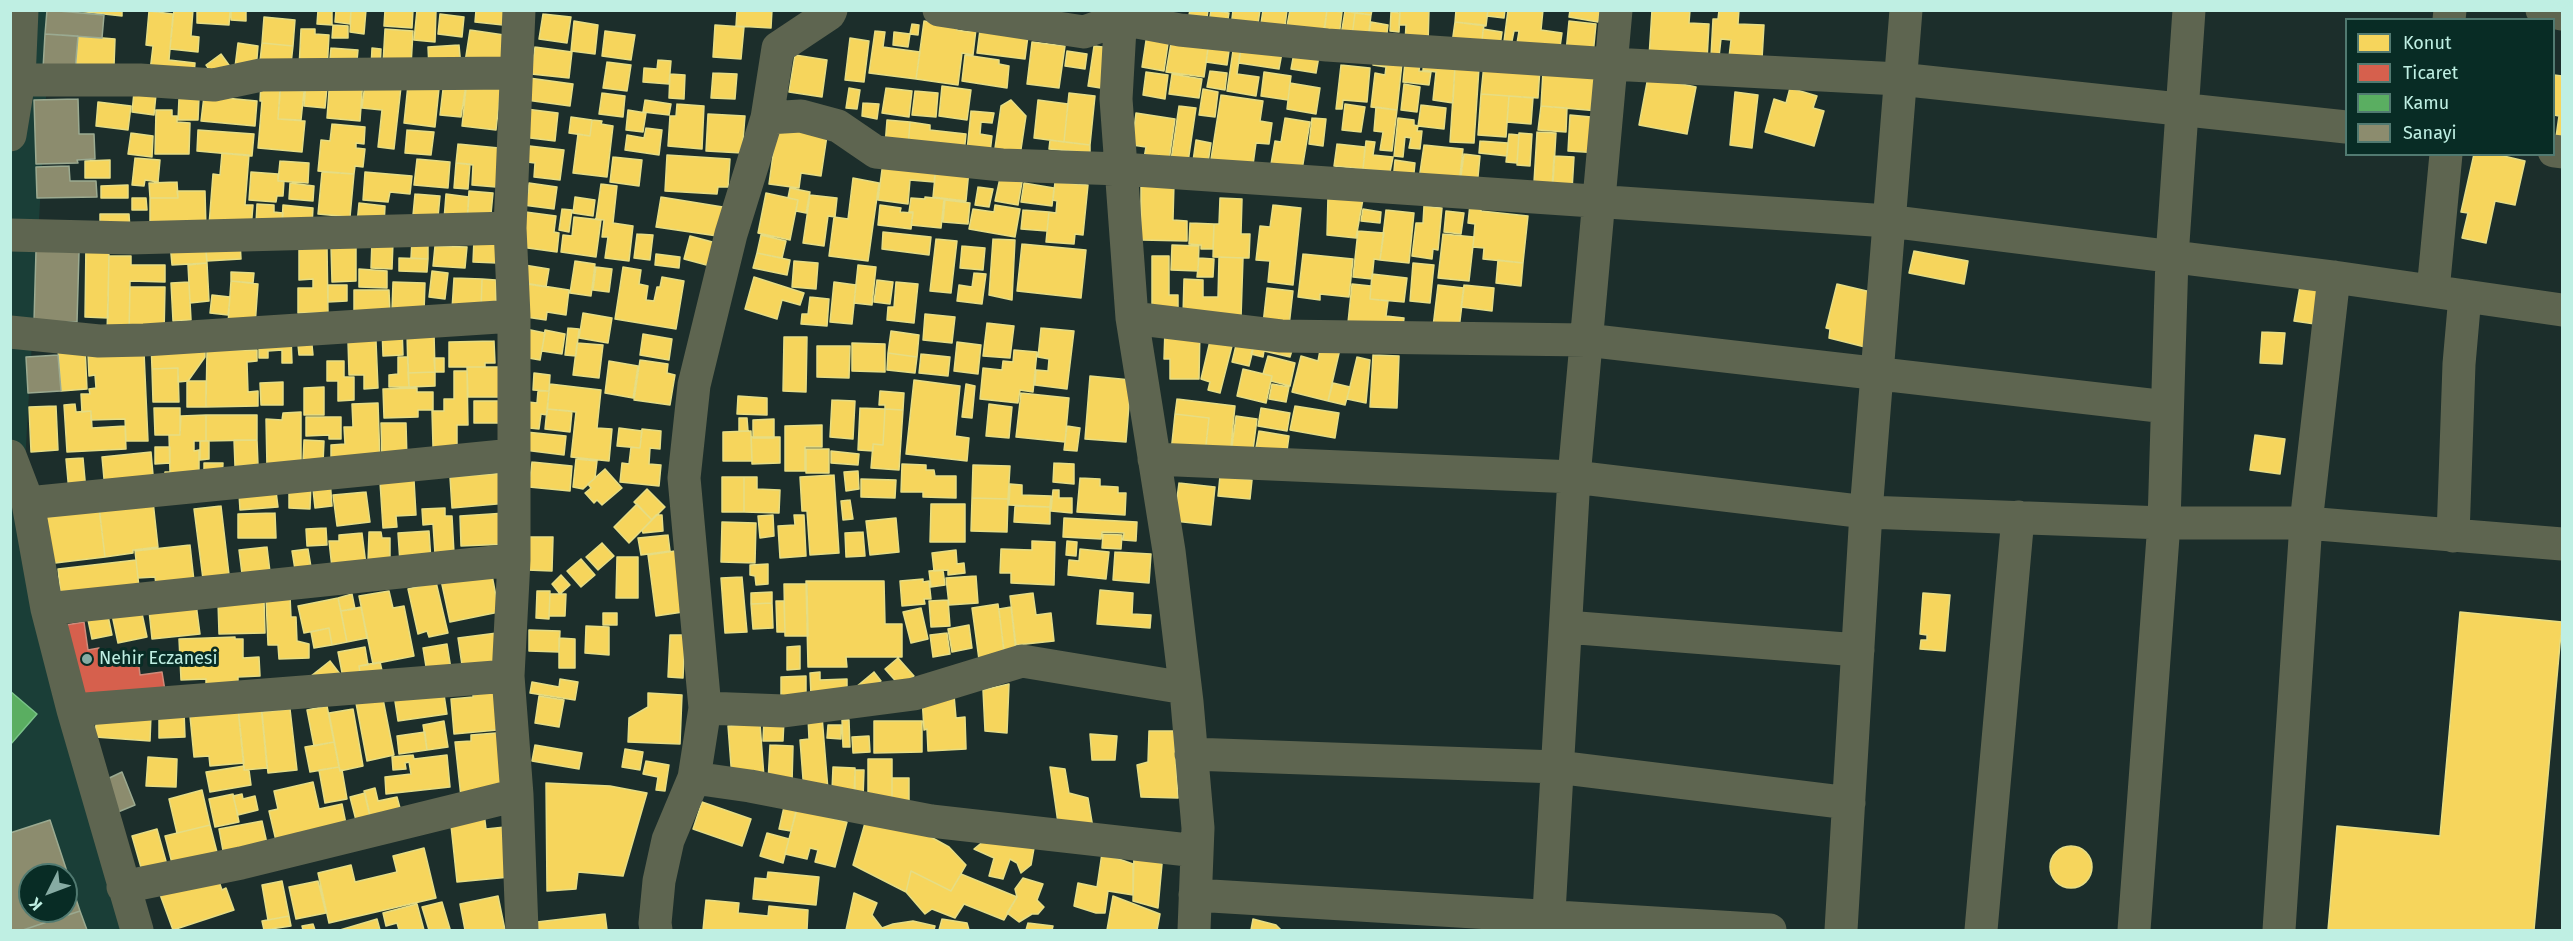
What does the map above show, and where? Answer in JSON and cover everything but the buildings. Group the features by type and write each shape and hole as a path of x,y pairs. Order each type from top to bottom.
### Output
{"street":[{"path":"10,135 20,80 22,10"},
{"path":"519,10 510,228 514,316 514,560 508,676 517,795 522,930"},
{"path":"651,928 668,840 694,778 705,708 684,478 694,385 731,234 766,118 778,48 830,14 831,10"},
{"path":"939,10 1084,32 1121,15 1180,30 1327,45 1611,64 1899,79 2345,127"},
{"path":"1549,923 1574,477 1616,10"},
{"path":"1841,930 1866,512 1906,10"},
{"path":"2134,930 2164,523 2172,257 2188,10"},
{"path":"2542,10 2562,14"},
{"path":"1121,15 1116,99 1132,318 1169,551 1185,688 1198,828 1194,930"},
{"path":"20,80 140,80 214,85 261,75 515,73"},
{"path":"766,118 801,116 838,126 876,152 1002,165 1121,169 1888,221 2334,277 2562,310"},
{"path":"2446,156 2449,293 2459,364 2453,536"},
{"path":"10,235 130,238 510,228"},
{"path":"2280,930 2306,523 2334,277"},
{"path":"10,332 99,341 144,340 514,316"},
{"path":"1132,318 1281,336 1586,340 2167,407"},
{"path":"28,503 513,455"},
{"path":"10,456 28,503 47,609 73,710 137,930"},
{"path":"1154,459 1574,477 1866,512 2164,523 2306,523 2562,544"},
{"path":"1981,930 2018,517"},
{"path":"47,609 514,560"},
{"path":"1566,627 1858,650"},
{"path":"705,708 784,711 914,694 1022,662 1185,688"},
{"path":"73,710 508,676"},
{"path":"1191,754 1557,767 1849,802"},
{"path":"694,778 750,786 931,821 1197,851"},
{"path":"123,886 241,863 517,795"},
{"path":"1196,896 1549,923 1770,930"}],"shaded area":[{"path":"10,11 51,11 22,515 154,930 11,930"}],"place":[{"name":"Nehir Eczanesi","path":"87,659"}]}
